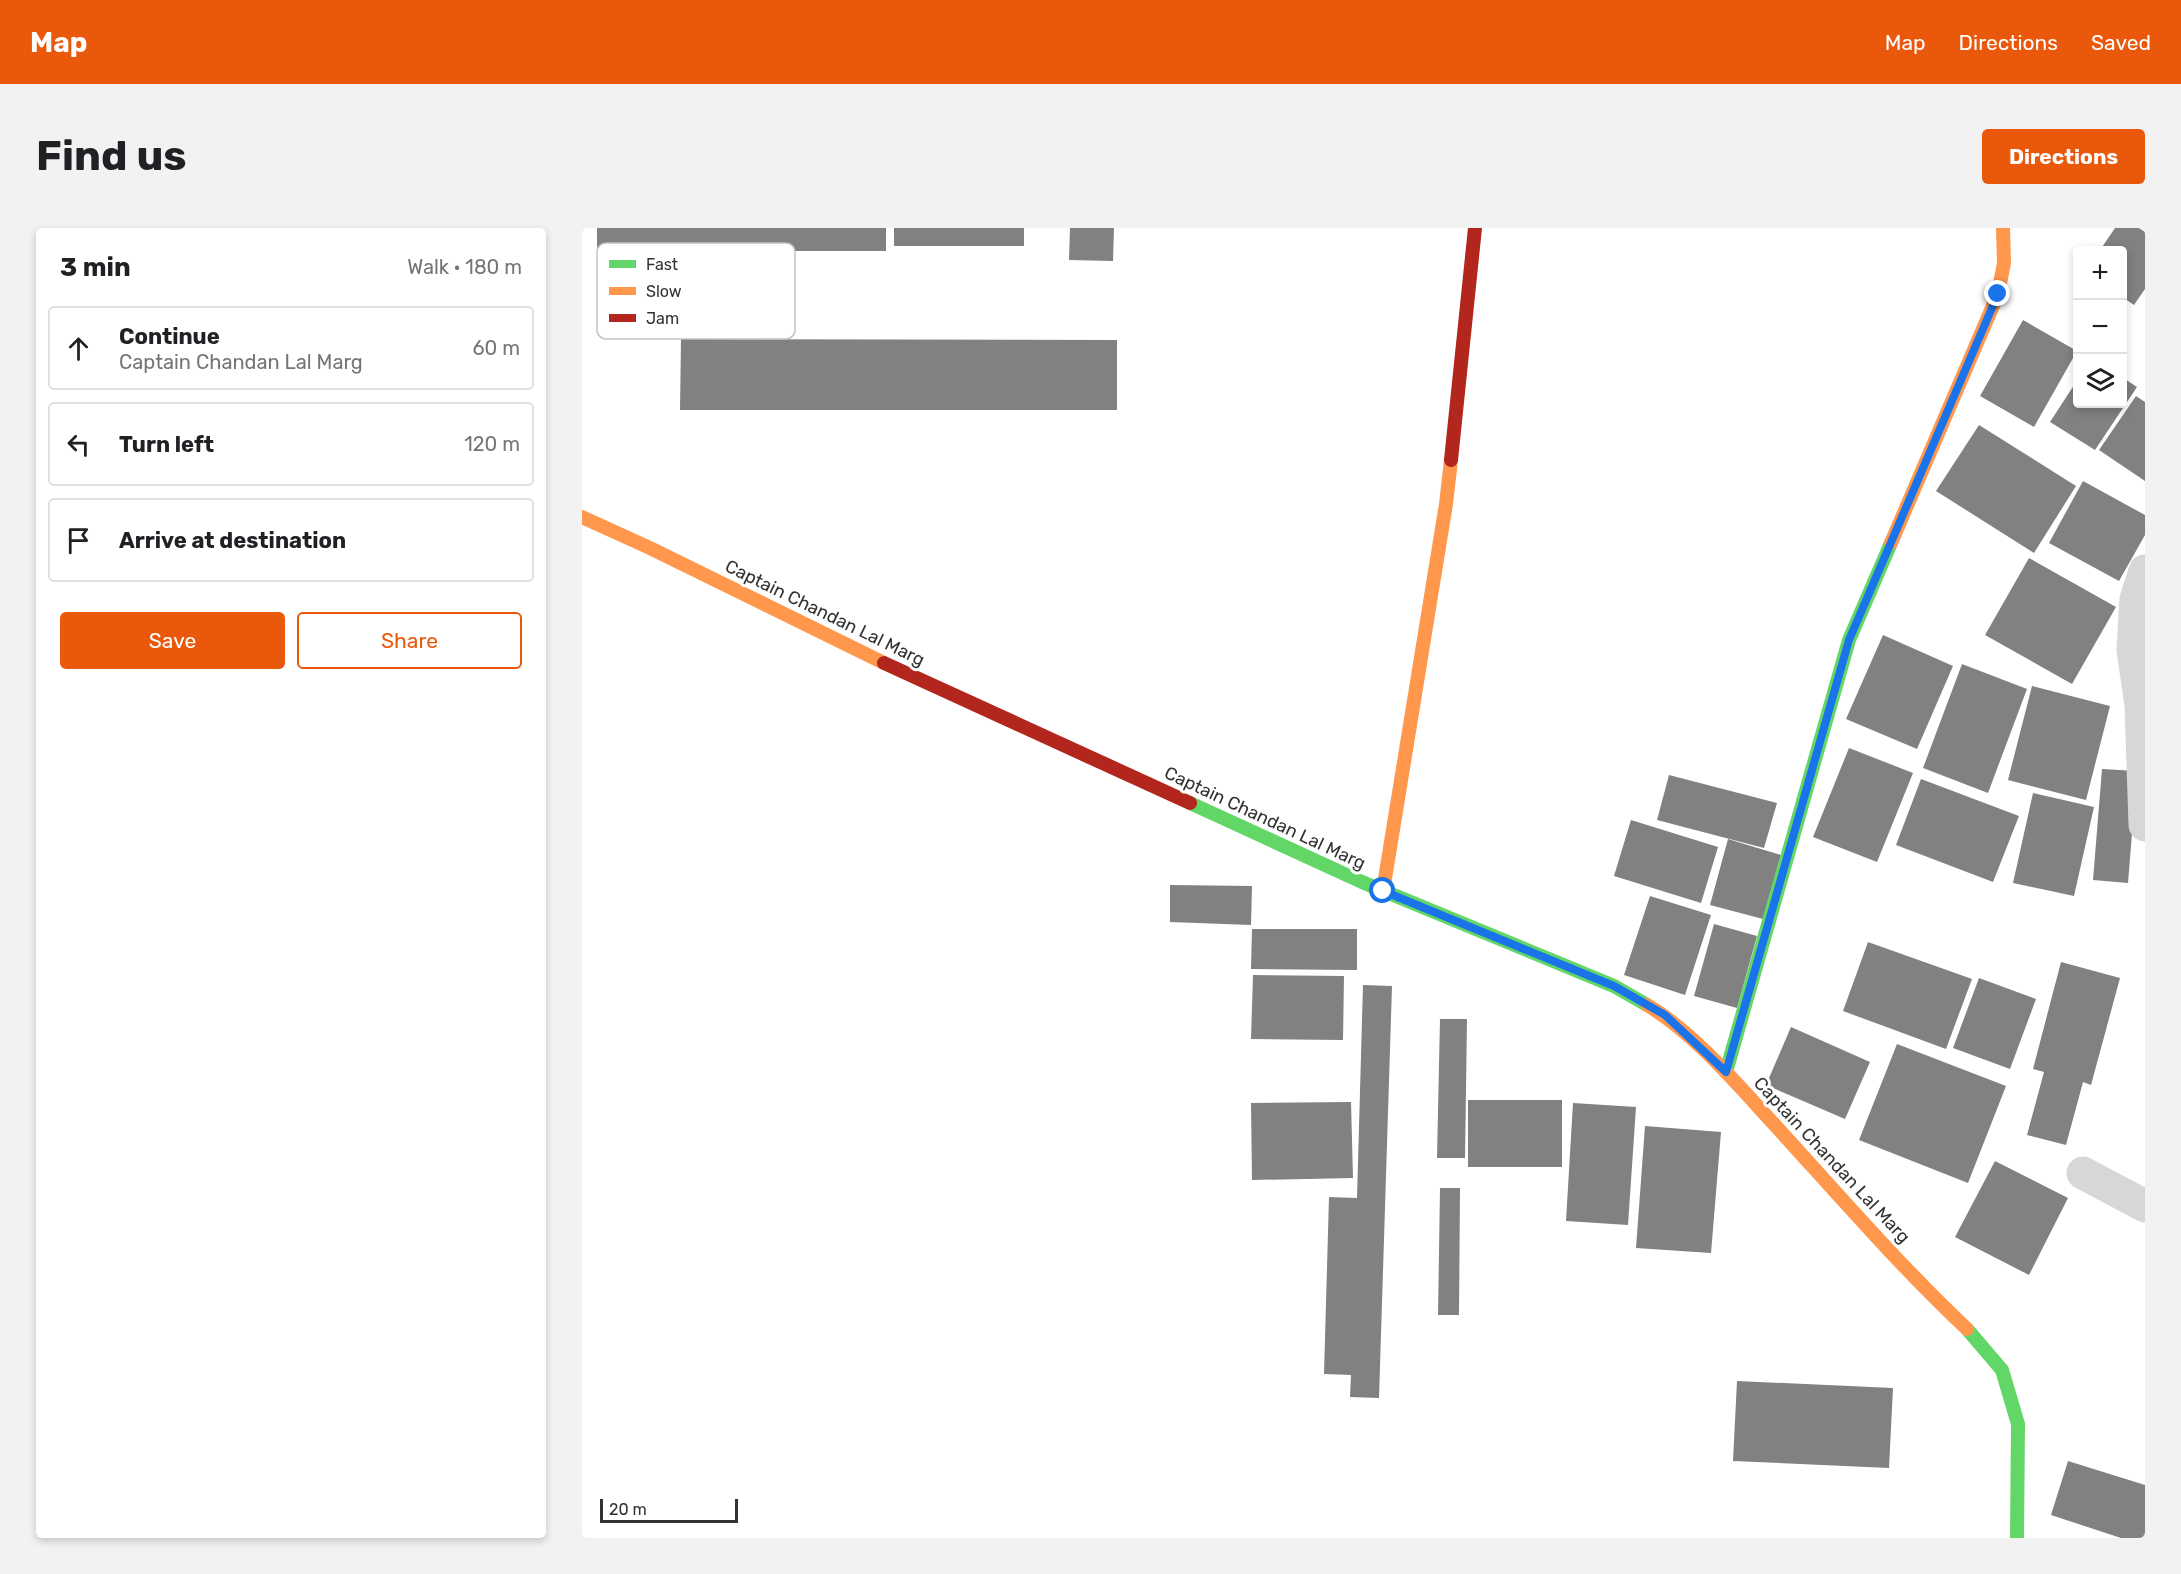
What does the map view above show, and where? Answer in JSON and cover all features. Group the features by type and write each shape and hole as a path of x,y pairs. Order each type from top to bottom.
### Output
{"street":[{"path":"1383,891 1446,504 1474,228"},
{"path":"1726,1072 1849,640 1998,294 2004,263 2003,228"},
{"name":"Captain Chandan Lal Marg","path":"582,517 650,548 835,640 1383,891 1614,986 1665,1015 1726,1072 1927,1291 1969,1330 2002,1370 2018,1424 2017,1538"},
{"path":"2145,571 2136,599 2133,650 2141,705 2145,825"},
{"path":"2082,1173 2145,1206"}],"building":[{"path":"597,228 886,228 886,251 795,251 795,243 597,243"},
{"path":"894,228 1024,228 1024,246 894,246"},
{"path":"1070,228 1114,228 1113,261 1069,260"},
{"path":"2115,228 2139,228 2145,232 2145,289 2134,305 2127,300 2127,246 2103,246"},
{"path":"2023,320 2073,349 2073,358 2034,427 1980,396"},
{"path":"681,339 1117,340 1117,410 680,410"},
{"path":"2127,380 2137,387 2127,402"},
{"path":"2073,387 2073,408 2123,408 2095,450 2050,422"},
{"path":"2136,396 2145,402 2145,481 2099,450"},
{"path":"1979,425 2076,486 2034,553 1936,491"},
{"path":"2083,481 2145,515 2145,535 2119,581 2049,543"},
{"path":"2029,558 2116,607 2072,684 1985,635"},
{"path":"1883,635 1953,666 1917,749 1846,719"},
{"path":"1962,664 2027,689 1988,793 1923,768"},
{"path":"2032,686 2110,706 2086,800 2008,780"},
{"path":"1849,748 1913,773 1877,862 1813,837"},
{"path":"2102,769 2137,771 2128,883 2093,880"},
{"path":"1669,775 1777,803 1764,848 1657,820"},
{"path":"1921,779 2019,816 1993,882 1896,845"},
{"path":"2033,793 2094,807 2074,896 2013,883"},
{"path":"1631,820 1718,847 1701,903 1614,876"},
{"path":"1728,839 1781,855 1763,919 1710,905"},
{"path":"1170,885 1252,886 1251,925 1170,922"},
{"path":"1650,896 1711,915 1685,995 1624,975"},
{"path":"1714,924 1757,936 1737,1008 1694,996"},
{"path":"1252,929 1357,929 1357,970 1251,969"},
{"path":"1868,942 1972,979 1946,1049 1843,1011"},
{"path":"2061,962 2120,978 2091,1085 2083,1082 2066,1145 2027,1135 2044,1072 2033,1069"},
{"path":"1253,975 1344,976 1343,1040 1251,1039"},
{"path":"1979,978 2036,999 2010,1069 1953,1048"},
{"path":"1363,985 1392,986 1379,1398 1350,1397 1351,1375 1324,1374 1329,1197 1357,1198"},
{"path":"1440,1019 1467,1019 1465,1158 1437,1158"},
{"path":"1791,1027 1870,1062 1845,1119 1766,1085"},
{"path":"1897,1044 2006,1086 1968,1183 1859,1140"},
{"path":"1468,1100 1562,1100 1562,1167 1468,1167"},
{"path":"1351,1102 1353,1178 1252,1180 1251,1103"},
{"path":"1573,1103 1636,1107 1628,1225 1566,1221"},
{"path":"1645,1126 1721,1132 1711,1253 1636,1248"},
{"path":"1995,1161 2068,1198 2029,1275 1955,1237"},
{"path":"1440,1188 1460,1188 1459,1315 1438,1315"},
{"path":"1737,1381 1893,1388 1889,1468 1733,1461"},
{"path":"2068,1461 2145,1485 2145,1538 2121,1538 2051,1515"}],"traffic: fast":[{"path":"1726,1072 1849,640 1891,543"},
{"path":"1190,803 1362,882 1614,986 1647,1005"},
{"path":"1967,1329 2002,1370 2018,1424 2017,1538"}],"traffic: slow":[{"path":"1891,543 1998,294 2004,263 2003,228"},
{"path":"1383,891 1446,504 1451,460"},
{"path":"582,517 884,663"},
{"path":"1647,1005 1681,1029 1714,1060 1892,1254 1967,1329"}],"traffic: jam":[{"path":"1451,460 1475,228"},
{"path":"884,663 1190,803"}],"route":[{"path":"1383,891 1614,986 1665,1015 1726,1072 1849,640 1998,294"}]}
